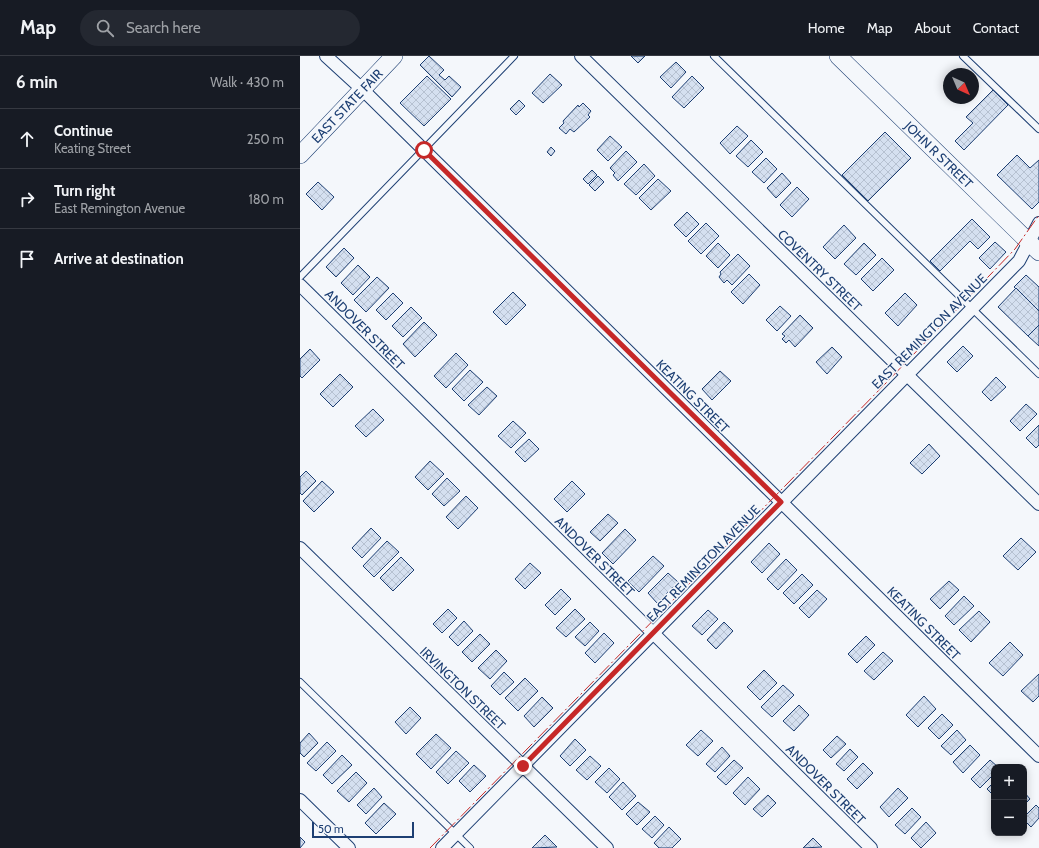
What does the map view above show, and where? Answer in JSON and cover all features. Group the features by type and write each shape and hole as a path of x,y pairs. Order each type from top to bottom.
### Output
{"main road":[{"name":"EAST STATE FAIR","path":"300,154 394,56"},
{"name":"JOHN R STREET","path":"838,56 1034,247"}],"street":[{"name":"KEATING STREET","path":"326,56 362,89 1039,756"},
{"name":"COVENTRY STREET","path":"581,56 1039,504"},
{"name":"EAST REMINGTON AVENUE","path":"442,848 906,374 1019,260 1034,247 1039,223"},
{"name":"ANDOVER STREET","path":"300,285 871,848"},
{"name":"IRVINGTON STREET","path":"300,548 607,848"},
{"path":"300,800 349,848"}],"lane":[{"path":"300,277 514,56"},
{"path":"714,56 1039,374"},
{"path":"963,56 1039,129"},
{"path":"300,682 470,848"}],"building":[{"path":"429,56 444,70 439,75 445,80 449,76 461,87 452,97 420,65"},
{"path":"631,56 645,56 638,63"},
{"path":"676,62 686,72 671,88 660,77"},
{"path":"550,74 562,85 543,103 532,93"},
{"path":"427,76 451,99 424,126 400,103"},
{"path":"692,76 704,88 684,108 672,97"},
{"path":"993,90 1008,105 964,150 955,141 973,123 966,117"},
{"path":"519,100 525,106 516,115 510,109"},
{"path":"583,103 591,111 588,115 590,117 574,132 570,129 566,134 559,128 564,123 563,121 578,105 579,107"},
{"path":"737,126 748,136 730,154 720,143"},
{"path":"885,132 911,158 868,201 842,175"},
{"path":"610,136 622,147 608,161 597,150"},
{"path":"751,140 763,152 748,167 736,156"},
{"path":"551,147 555,151 551,156 547,152"},
{"path":"626,151 637,162 618,181 613,175 615,173 610,168"},
{"path":"1017,155 1030,168 1039,160 1039,202 1032,209 997,175"},
{"path":"766,158 777,169 764,183 752,172"},
{"path":"644,164 655,176 636,195 624,184"},
{"path":"592,170 597,175 588,184 583,179"},
{"path":"782,173 791,183 776,198 767,188"},
{"path":"598,176 604,182 595,191 589,185"},
{"path":"658,179 671,191 651,210 639,198"},
{"path":"318,182 334,197 322,210 306,194"},
{"path":"797,187 809,199 792,217 780,205"},
{"path":"687,212 699,224 686,237 674,225"},
{"path":"972,219 990,237 978,249 970,241 940,271 930,261"},
{"path":"706,223 719,236 701,254 688,241"},
{"path":"844,225 856,238 835,259 823,247"},
{"path":"995,242 1006,252 990,269 979,258"},
{"path":"718,243 730,255 718,268 706,256"},
{"path":"864,243 876,255 856,275 844,264"},
{"path":"344,248 354,258 336,277 326,267"},
{"path":"738,254 750,266 732,285 727,280 724,283 719,277 721,274 720,272"},
{"path":"882,258 894,270 873,291 861,279"},
{"path":"358,265 370,277 353,295 341,283"},
{"path":"749,274 760,285 743,304 731,292"},
{"path":"1026,275 1039,287 1039,311 1014,287"},
{"path":"377,277 389,288 366,312 354,300"},
{"path":"1016,288 1039,311 1039,325 1028,336 998,307"},
{"path":"513,292 526,305 506,325 493,312"},
{"path":"393,293 403,303 386,320 376,310"},
{"path":"905,293 917,305 898,326 885,313"},
{"path":"780,306 791,316 777,331 766,320"},
{"path":"411,307 422,318 403,337 392,326"},
{"path":"800,315 813,328 795,347 789,340 786,343 782,339 785,336 782,334"},
{"path":"424,322 437,335 415,357 403,344"},
{"path":"1039,325 1039,346 1028,336"},
{"path":"963,346 973,356 957,372 947,362"},
{"path":"832,347 842,357 827,374 816,362"},
{"path":"310,349 320,360 302,378 300,376 300,359"},
{"path":"456,353 468,365 446,388 434,376"},
{"path":"470,370 483,382 464,401 452,389"},
{"path":"720,371 731,381 712,400 702,389"},
{"path":"340,374 353,387 333,407 320,394"},
{"path":"996,377 1006,387 991,401 982,392"},
{"path":"487,387 497,396 479,415 468,405"},
{"path":"1026,404 1037,414 1020,431 1010,421"},
{"path":"373,409 384,420 366,437 355,426"},
{"path":"513,421 526,433 511,448 498,436"},
{"path":"1039,425 1039,445 1036,448 1026,438"},
{"path":"529,439 539,449 525,462 515,452"},
{"path":"929,444 940,456 922,474 910,463"},
{"path":"430,461 444,474 428,490 415,477"},
{"path":"306,471 316,481 302,495 300,493 300,477"},
{"path":"447,478 460,491 444,506 432,494"},
{"path":"322,481 334,492 314,512 303,501"},
{"path":"572,481 585,494 567,512 554,499"},
{"path":"466,496 478,508 458,529 446,517"},
{"path":"608,514 618,523 600,541 590,532"},
{"path":"371,528 381,538 362,558 352,548"},
{"path":"625,529 636,540 613,564 602,553"},
{"path":"1021,538 1036,552 1018,570 1003,556"},
{"path":"387,541 399,552 374,577 363,566"},
{"path":"769,543 780,554 762,573 751,562"},
{"path":"653,556 664,566 639,592 628,581"},
{"path":"401,557 414,570 393,591 380,578"},
{"path":"786,559 797,570 778,590 767,579"},
{"path":"530,563 541,573 525,589 515,579"},
{"path":"668,573 678,582 657,603 648,593"},
{"path":"802,574 813,585 794,604 783,593"},
{"path":"949,581 959,590 940,609 930,599"},
{"path":"561,589 571,599 555,615 545,605"},
{"path":"817,590 827,599 809,618 799,608"},
{"path":"964,596 974,606 954,625 945,616"},
{"path":"448,609 457,618 442,633 433,624"},
{"path":"575,609 585,619 566,637 556,628"},
{"path":"708,610 718,619 702,635 692,626"},
{"path":"979,611 990,622 971,642 959,630"},
{"path":"464,621 473,631 458,646 449,637"},
{"path":"590,622 599,631 585,646 575,637"},
{"path":"724,622 733,631 716,649 707,640"},
{"path":"604,633 614,643 595,663 585,653"},
{"path":"480,634 490,644 472,662 462,652"},
{"path":"866,636 875,645 857,663 848,654"},
{"path":"1010,642 1023,655 1003,676 989,663"},
{"path":"496,650 507,661 490,679 478,668"},
{"path":"883,652 893,661 874,680 864,671"},
{"path":"764,670 777,683 760,700 747,687"},
{"path":"504,672 514,682 500,695 491,686"},
{"path":"1039,674 1039,696 1033,702 1021,691"},
{"path":"525,678 538,691 518,711 505,698"},
{"path":"783,685 794,695 772,717 761,707"},
{"path":"924,696 936,709 918,727 906,715"},
{"path":"542,697 553,708 534,727 524,716"},
{"path":"799,705 809,715 794,731 783,721"},
{"path":"410,707 421,718 406,734 395,722"},
{"path":"942,714 953,725 939,739 928,728"},
{"path":"701,730 713,741 698,756 686,745"},
{"path":"957,730 966,740 951,755 941,746"},
{"path":"309,733 318,743 304,757 300,753 300,743"},
{"path":"436,734 451,748 431,769 416,754"},
{"path":"837,736 846,744 831,758 823,750"},
{"path":"575,739 586,750 570,766 560,756"},
{"path":"327,742 336,751 316,771 307,763"},
{"path":"970,745 980,755 963,773 953,762"},
{"path":"722,747 730,756 715,772 706,764"},
{"path":"850,749 858,757 844,771 836,764"},
{"path":"456,751 469,763 448,784 436,772"},
{"path":"342,755 352,765 332,784 323,775"},
{"path":"590,756 601,766 587,780 576,770"},
{"path":"734,760 743,768 726,785 717,777"},
{"path":"990,760 995,764 991,764 991,777 980,788 971,779"},
{"path":"863,763 873,773 857,789 847,779"},
{"path":"474,765 486,776 470,792 459,781"},
{"path":"609,768 620,779 607,793 595,782"},
{"path":"356,772 367,783 349,802 337,791"},
{"path":"748,777 760,789 745,805 733,793"},
{"path":"623,782 636,796 622,810 609,797"},
{"path":"991,785 991,793 987,789"},
{"path":"374,788 382,797 366,814 357,805"},
{"path":"898,788 908,798 889,817 880,807"},
{"path":"768,795 776,803 762,817 753,809"},
{"path":"638,802 650,812 637,825 626,814"},
{"path":"384,803 396,814 376,834 365,823"},
{"path":"1036,805 1039,808 1039,818 1031,827 1027,823 1027,814"},
{"path":"912,808 921,817 905,834 895,825"},
{"path":"655,816 664,825 652,838 642,829"},
{"path":"926,822 936,833 921,848 911,838"},
{"path":"669,827 681,839 672,848 659,848 654,843"},
{"path":"545,835 557,847 532,848"},
{"path":"300,837 305,842 300,848"},
{"path":"813,838 822,847 803,848"}],"power":[{"path":"430,848 885,384 1015,249 1039,215"}],"route":[{"path":"424,150 781,502 523,766"}]}
